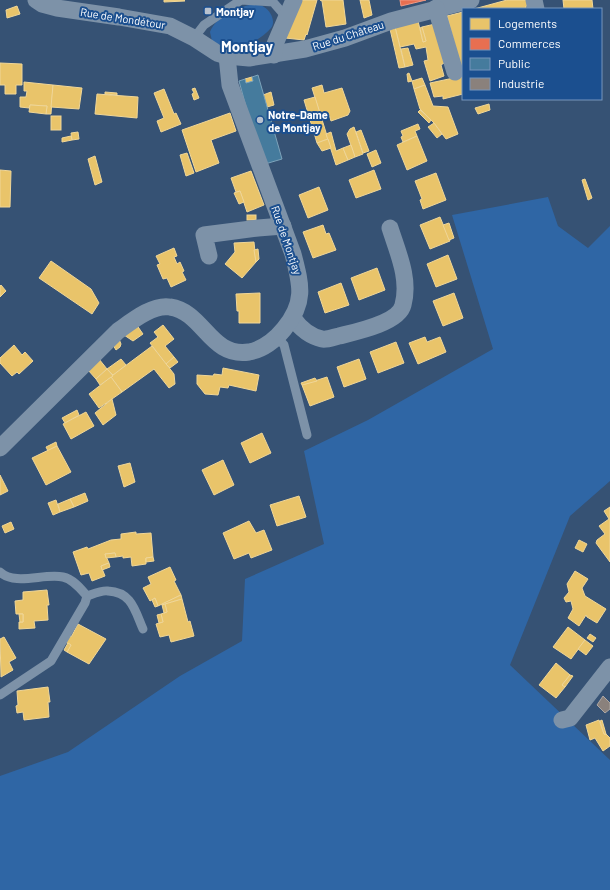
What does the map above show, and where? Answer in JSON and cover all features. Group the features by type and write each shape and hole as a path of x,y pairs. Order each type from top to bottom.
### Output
{"street":[{"name":"Rue de Mondétour","path":"36,0 42,4 57,8 119,16 170,26 194,38 217,53 227,56"},
{"path":"274,55 275,44 294,0"},
{"name":"Rue du Château","path":"227,56 249,58 305,49 345,38 391,21 436,8 469,3"},
{"path":"436,8 455,72"},
{"name":"Rue de Montjay","path":"0,448 118,330 153,309 170,307 189,314 222,348 239,353 265,347 277,338 293,318 299,301 301,283 283,226 230,85 227,56"},
{"path":"209,256 204,235 283,226"},
{"path":"293,318 299,327 323,340 366,330 393,317 403,307 405,283 402,264 390,228"},
{"path":"562,720 570,718 610,667"}],"lane":[{"path":"194,38 204,24 241,0 273,2 287,18"},
{"path":"277,338 284,345 307,435"},
{"path":"0,572 8,578 17,579 64,577 78,585 87,596"},
{"path":"87,596 107,590 122,594 132,602 143,629"},
{"path":"0,695 51,661 85,603 87,596"}],"shaded area":[{"path":"249,5 262,6 271,14 273,23 271,28 265,34 243,45 219,45 212,41 210,32 221,18 232,11"},
{"path":"548,197 558,226 588,248 610,226 610,481 570,516 510,665 610,760 610,890 0,890 0,776 68,752 180,676 242,641 245,579 324,544 304,451 368,420 493,349 452,215"}],"building: Logements":[{"path":"164,0 184,0 185,1 164,2"},
{"path":"301,0 317,0 307,35 306,34 304,40 285,38"},
{"path":"320,0 343,0 346,24 326,27 322,1"},
{"path":"360,0 369,0 372,15 364,18"},
{"path":"507,0 529,0 531,4 526,6 526,8 478,8"},
{"path":"563,0 592,0 593,8 564,8"},
{"path":"17,6 20,14 7,18 6,10"},
{"path":"462,12 462,71 447,16"},
{"path":"418,21 423,42 426,41 422,27 435,24 444,63 441,65 444,76 430,81 424,61 428,60 426,47 416,49 414,44 400,47 395,27"},
{"path":"395,27 405,67 399,68 390,29"},
{"path":"422,27 426,41 423,42 420,28"},
{"path":"408,48 413,65 405,67 401,49"},
{"path":"0,63 22,64 22,85 16,85 16,94 5,94 5,85 0,85"},
{"path":"409,73 412,81 408,82 407,74"},
{"path":"462,76 462,94 443,99 443,96 434,97 430,83"},
{"path":"252,77 253,81 246,83 245,79"},
{"path":"422,78 425,85 414,89 412,81"},
{"path":"24,82 53,85 51,114 46,114 47,106 30,105 29,108 20,107 20,97 26,97 27,91 24,91"},
{"path":"53,85 82,88 79,109 51,107"},
{"path":"322,85 324,93 342,88 350,111 348,115 331,121 329,114 321,117 312,88"},
{"path":"425,85 433,106 448,107 458,134 446,139 434,123 420,109 414,89"},
{"path":"195,88 199,98 194,100 192,94 194,93 192,89"},
{"path":"164,89 174,114 176,113 181,124 161,132 157,121 164,118 154,93"},
{"path":"105,92 117,93 117,95 105,94"},
{"path":"271,92 274,105 267,107 263,95"},
{"path":"97,94 138,97 137,118 95,114"},
{"path":"315,97 328,139 317,143 304,100"},
{"path":"489,104 490,110 478,114 475,108"},
{"path":"30,105 47,106 46,114 29,112"},
{"path":"420,110 431,120 429,123 418,112"},
{"path":"230,113 236,131 211,140 219,163 196,172 182,130"},
{"path":"51,116 61,116 61,130 51,130"},
{"path":"434,123 442,134 437,138 428,127"},
{"path":"418,124 420,129 415,131 417,136 403,142 401,131"},
{"path":"354,127 363,154 355,157 347,134 350,129"},
{"path":"361,130 369,151 363,153 356,132"},
{"path":"78,132 79,139 72,140 71,133"},
{"path":"331,132 336,151 343,148 348,160 336,165 326,134"},
{"path":"71,136 72,140 62,142 62,138"},
{"path":"417,136 427,161 407,170 397,145"},
{"path":"328,139 331,148 322,151 317,143"},
{"path":"351,145 355,157 348,160 343,148"},
{"path":"376,150 381,163 372,167 367,154"},
{"path":"187,153 194,173 186,176 180,155"},
{"path":"95,156 102,182 95,185 88,159"},
{"path":"0,170 11,171 10,207 0,207"},
{"path":"374,170 381,189 356,198 349,180"},
{"path":"251,171 264,205 247,212 240,191 236,192 231,178"},
{"path":"436,173 446,200 423,209 420,200 422,199 415,181"},
{"path":"585,179 592,198 588,200 582,180"},
{"path":"319,187 328,210 308,218 299,195"},
{"path":"240,191 244,202 239,204 234,193"},
{"path":"247,215 256,215 256,220 247,220"},
{"path":"440,217 450,241 430,249 420,225"},
{"path":"449,223 454,238 449,240 443,225"},
{"path":"323,225 326,234 329,233 336,250 313,258 303,232"},
{"path":"254,242 256,262 242,278 225,264 235,252 234,243"},
{"path":"174,248 177,256 174,257 177,264 180,262 184,271 182,272 186,280 171,287 167,278 163,279 157,265 160,264 156,256"},
{"path":"258,249 259,259 256,262 254,250"},
{"path":"448,255 457,279 436,287 427,264"},
{"path":"51,261 91,289 99,303 92,314 39,278"},
{"path":"377,268 385,290 359,300 351,278"},
{"path":"341,283 349,305 325,313 318,292"},
{"path":"1,285 6,291 0,297 0,286"},
{"path":"260,293 260,323 239,323 239,311 237,311 236,294"},
{"path":"454,293 463,318 443,326 433,301"},
{"path":"136,324 143,334 133,341 124,335"},
{"path":"163,325 174,339 165,346 174,357 166,364 150,343 158,337 154,332"},
{"path":"425,337 427,342 440,337 446,352 418,364 409,343"},
{"path":"119,339 121,344 116,350 113,345"},
{"path":"396,342 404,363 378,373 370,352"},
{"path":"14,345 22,355 25,352 33,361 19,374 17,372 12,376 0,363 0,358"},
{"path":"152,346 174,374 175,384 169,388 154,369 122,392 111,377"},
{"path":"174,357 178,362 170,368 166,364"},
{"path":"99,359 107,369 96,379 88,370"},
{"path":"121,359 126,365 113,375 107,369"},
{"path":"359,359 366,379 344,387 337,367"},
{"path":"223,368 259,375 256,391 229,385 228,388 220,387 218,395 205,394 197,384 197,375 222,375"},
{"path":"107,369 113,376 100,385 96,379"},
{"path":"111,377 122,392 99,408 89,394"},
{"path":"327,377 334,397 310,406 302,385"},
{"path":"315,378 317,381 302,385 301,383"},
{"path":"112,399 116,415 103,425 95,413"},
{"path":"77,410 79,415 65,423 62,418"},
{"path":"86,412 94,426 71,439 63,424"},
{"path":"262,433 271,453 250,463 241,443"},
{"path":"56,442 57,446 48,451 46,447"},
{"path":"57,446 71,472 46,485 32,458"},
{"path":"223,460 234,485 214,495 202,470"},
{"path":"130,463 135,482 124,487 118,466"},
{"path":"0,475 8,491 0,495"},
{"path":"85,493 88,501 74,507 70,499"},
{"path":"299,496 306,517 277,526 270,505"},
{"path":"70,499 74,507 60,512 58,504"},
{"path":"56,500 60,512 53,515 48,503"},
{"path":"610,507 610,562 596,543 597,540 605,534 599,526 609,519 604,511"},
{"path":"249,521 256,533 264,530 272,550 251,558 249,553 234,559 223,533"},
{"path":"11,522 14,529 5,533 2,526"},
{"path":"136,532 136,534 151,533 153,557 146,558 146,564 132,566 131,557 116,557 115,553 105,554 109,563 101,566 105,576 92,581 89,573 81,575 73,552 87,547 88,549 111,540 121,539 121,534"},
{"path":"579,540 587,544 583,552 575,548"},
{"path":"115,553 116,557 106,558 105,554"},
{"path":"153,557 154,561 146,562 146,558"},
{"path":"109,563 110,567 102,570 101,566"},
{"path":"170,567 176,580 174,581 181,595 158,606 155,598 150,601 143,588 151,584 148,577"},
{"path":"575,571 588,579 582,588 585,596 606,609 597,623 586,615 579,626 568,618 573,609 571,601 566,602 564,598 569,592 567,584"},
{"path":"47,590 49,605 47,605 48,620 34,621 35,628 19,629 19,622 23,622 23,614 16,614 15,601 23,600 23,592"},
{"path":"181,595 182,599 162,605 162,604"},
{"path":"155,598 158,606 155,607 152,600"},
{"path":"182,599 188,622 190,621 194,636 171,642 169,635 160,637 156,624 163,622 161,614 167,612 165,604"},
{"path":"165,604 167,612 164,613 162,605"},
{"path":"19,614 23,614 23,622 20,622"},
{"path":"161,614 163,622 159,623 157,615"},
{"path":"78,624 106,639 89,664 67,652 71,645 65,642 69,635 71,637"},
{"path":"568,627 585,640 571,659 553,647"},
{"path":"590,634 596,638 593,642 587,638"},
{"path":"4,637 16,658 9,662 13,670 1,677 0,639"},
{"path":"585,640 593,646 586,655 578,649"},
{"path":"68,643 71,645 67,652 64,650"},
{"path":"556,663 570,675 562,685 565,687 556,698 539,685"},
{"path":"570,675 573,676 565,687 562,685"},
{"path":"48,687 50,702 48,702 49,717 24,720 23,712 17,713 17,691"},
{"path":"599,720 604,734 610,738 610,746 603,751 595,738 590,740 586,725"},
{"path":"602,720 606,734 604,734 600,721"}],"building: Commerces":[{"path":"400,0 426,0 401,6"}],"building: Public":[{"name":"Notre-Dame de Montjay","path":"258,75 282,159 265,164 253,132 239,81 245,79 246,83 253,81 252,77"}],"building: Industrie":[{"path":"603,696 610,703 610,709 605,713 597,705"}],"place":[{"name":"Montjay","path":"208,11"},
{"name":"Notre-Dame de Montjay","path":"260,120"}],"district":[{"name":"Montjay","path":"247,46"}]}
